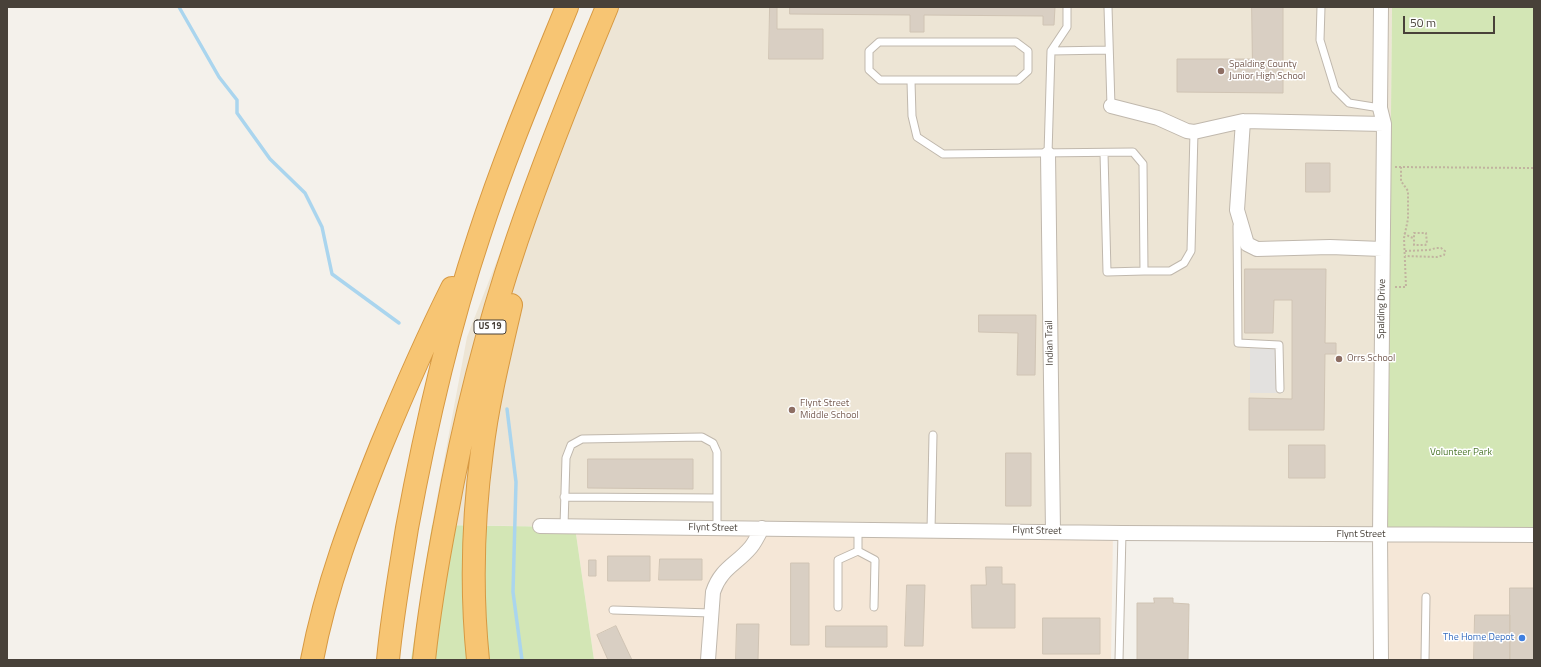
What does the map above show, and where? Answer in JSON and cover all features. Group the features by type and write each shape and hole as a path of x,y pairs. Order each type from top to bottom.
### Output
{"highway":[{"path":"388,660 401,563 428,423 451,328 478,237 503,167 567,7"},
{"name":"US 19","path":"424,660 437,565 463,429 490,325 533,192 556,129 607,7"},
{"path":"478,660 475,632 474,573 477,494 482,451 494,381 516,281 533,192"},
{"path":"312,660 331,580 355,511 425,342 478,237"}],"street":[{"name":"Spalding Drive","path":"1381,7 1380,108 1384,124 1380,535 1381,660"},
{"path":"1111,106 1158,118 1187,131 1194,132 1243,121 1384,124"},
{"path":"1243,121 1237,210 1247,244 1257,249 1330,247 1382,249"},
{"name":"Indian Trail","path":"1048,154 1053,532"},
{"name":"Flynt Street","path":"540,526 1122,533 1534,535"},
{"path":"708,660 713,592 721,575 752,547 762,528"}],"lane":[{"path":"1048,154 1051,50 1067,27 1067,7"},
{"path":"1108,7 1111,106"},
{"path":"1321,7 1320,40 1335,90 1349,103 1380,108"},
{"path":"879,42 1016,42 1028,51 1028,71 1018,80 911,81 880,80 869,70 869,51 879,42"},
{"path":"1051,50 1109,50"},
{"path":"911,81 912,116 917,137 943,154 1104,154 1133,152 1143,164 1144,271"},
{"path":"1104,154 1107,272 1170,271 1184,263 1191,251 1194,132"},
{"path":"1237,210 1238,343 1279,345 1280,389"},
{"path":"931,530 933,435"},
{"path":"564,526 566,458 571,445 582,439 702,437 713,443 717,452 717,528"},
{"path":"564,497 717,498"},
{"path":"858,530 858,551"},
{"path":"1119,660 1122,533"},
{"path":"858,551 875,560 874,607"},
{"path":"838,607 838,560 858,551"},
{"path":"1425,660 1426,597"},
{"path":"614,610 711,613"}],"path":[{"path":"1384,167 1534,168"},
{"path":"1382,287 1406,287 1404,233 1408,220 1408,191 1401,181 1401,167"},
{"path":"1404,233 1414,238"},
{"path":"1414,233 1426,233 1427,244 1414,245 1414,238 1414,233"},
{"path":"1422,245 1422,250"},
{"path":"1405,251 1441,248 1445,252 1444,255 1437,257 1405,256"}],"shaded area":[{"path":"596,7 1392,7 1387,536 432,525 467,337"},
{"path":"1250,344 1283,345 1283,393 1250,393"},
{"path":"575,527 1113,533 1111,660 594,660"},
{"path":"1534,535 1534,660 1383,660 1387,536"}],"green space":[{"name":"Volunteer Park","path":"1392,7 1534,7 1534,535 1387,536"},
{"path":"432,525 575,527 594,660 411,660"}],"building":[{"path":"770,7 777,7 777,29 823,29 823,59 769,59"},
{"path":"790,7 1055,7 1054,25 1043,25 1043,16 924,15 924,32 910,32 910,15 790,14"},
{"path":"1252,7 1283,7 1283,93 1177,92 1177,59 1252,59"},
{"path":"1306,163 1330,163 1330,192 1306,192"},
{"path":"1245,269 1326,269 1325,343 1336,343 1336,354 1325,354 1324,430 1249,430 1249,398 1292,399 1292,300 1274,300 1273,333 1245,333"},
{"path":"979,315 1036,315 1035,375 1017,375 1018,333 979,332"},
{"path":"1289,445 1325,445 1325,478 1289,478"},
{"path":"1006,453 1031,453 1031,506 1006,506"},
{"path":"588,459 693,459 693,489 588,488"},
{"path":"608,556 650,556 650,581 608,581"},
{"path":"660,559 702,559 702,580 659,580"},
{"path":"589,560 596,560 596,576 589,576"},
{"path":"791,563 809,563 809,645 791,645"},
{"path":"986,567 1002,567 1002,584 1015,584 1015,628 972,628 971,585 986,585"},
{"path":"907,585 925,585 923,646 905,646"},
{"name":"The Home Depot","path":"1510,588 1534,588 1534,660 1510,660"},
{"path":"1154,598 1173,598 1173,603 1189,604 1188,660 1137,660 1137,603 1154,603"},
{"path":"1475,615 1510,615 1510,660 1474,660"},
{"path":"1043,618 1100,618 1100,654 1043,654"},
{"path":"737,624 759,624 758,660 736,660"},
{"path":"616,626 632,660 608,660 597,635"},
{"path":"826,626 887,626 887,647 826,647"}],"waterway":[{"path":"179,7 219,77 237,100 237,113 270,159 305,193 322,227 332,274 399,323"},
{"path":"507,409 516,482 513,592 522,660"}],"place":[{"name":"Spalding County Junior High School","path":"1221,71"},
{"name":"Orrs School","path":"1339,359"},
{"name":"Flynt Street Middle School","path":"792,410"},
{"name":"The Home Depot","path":"1522,638"}]}
